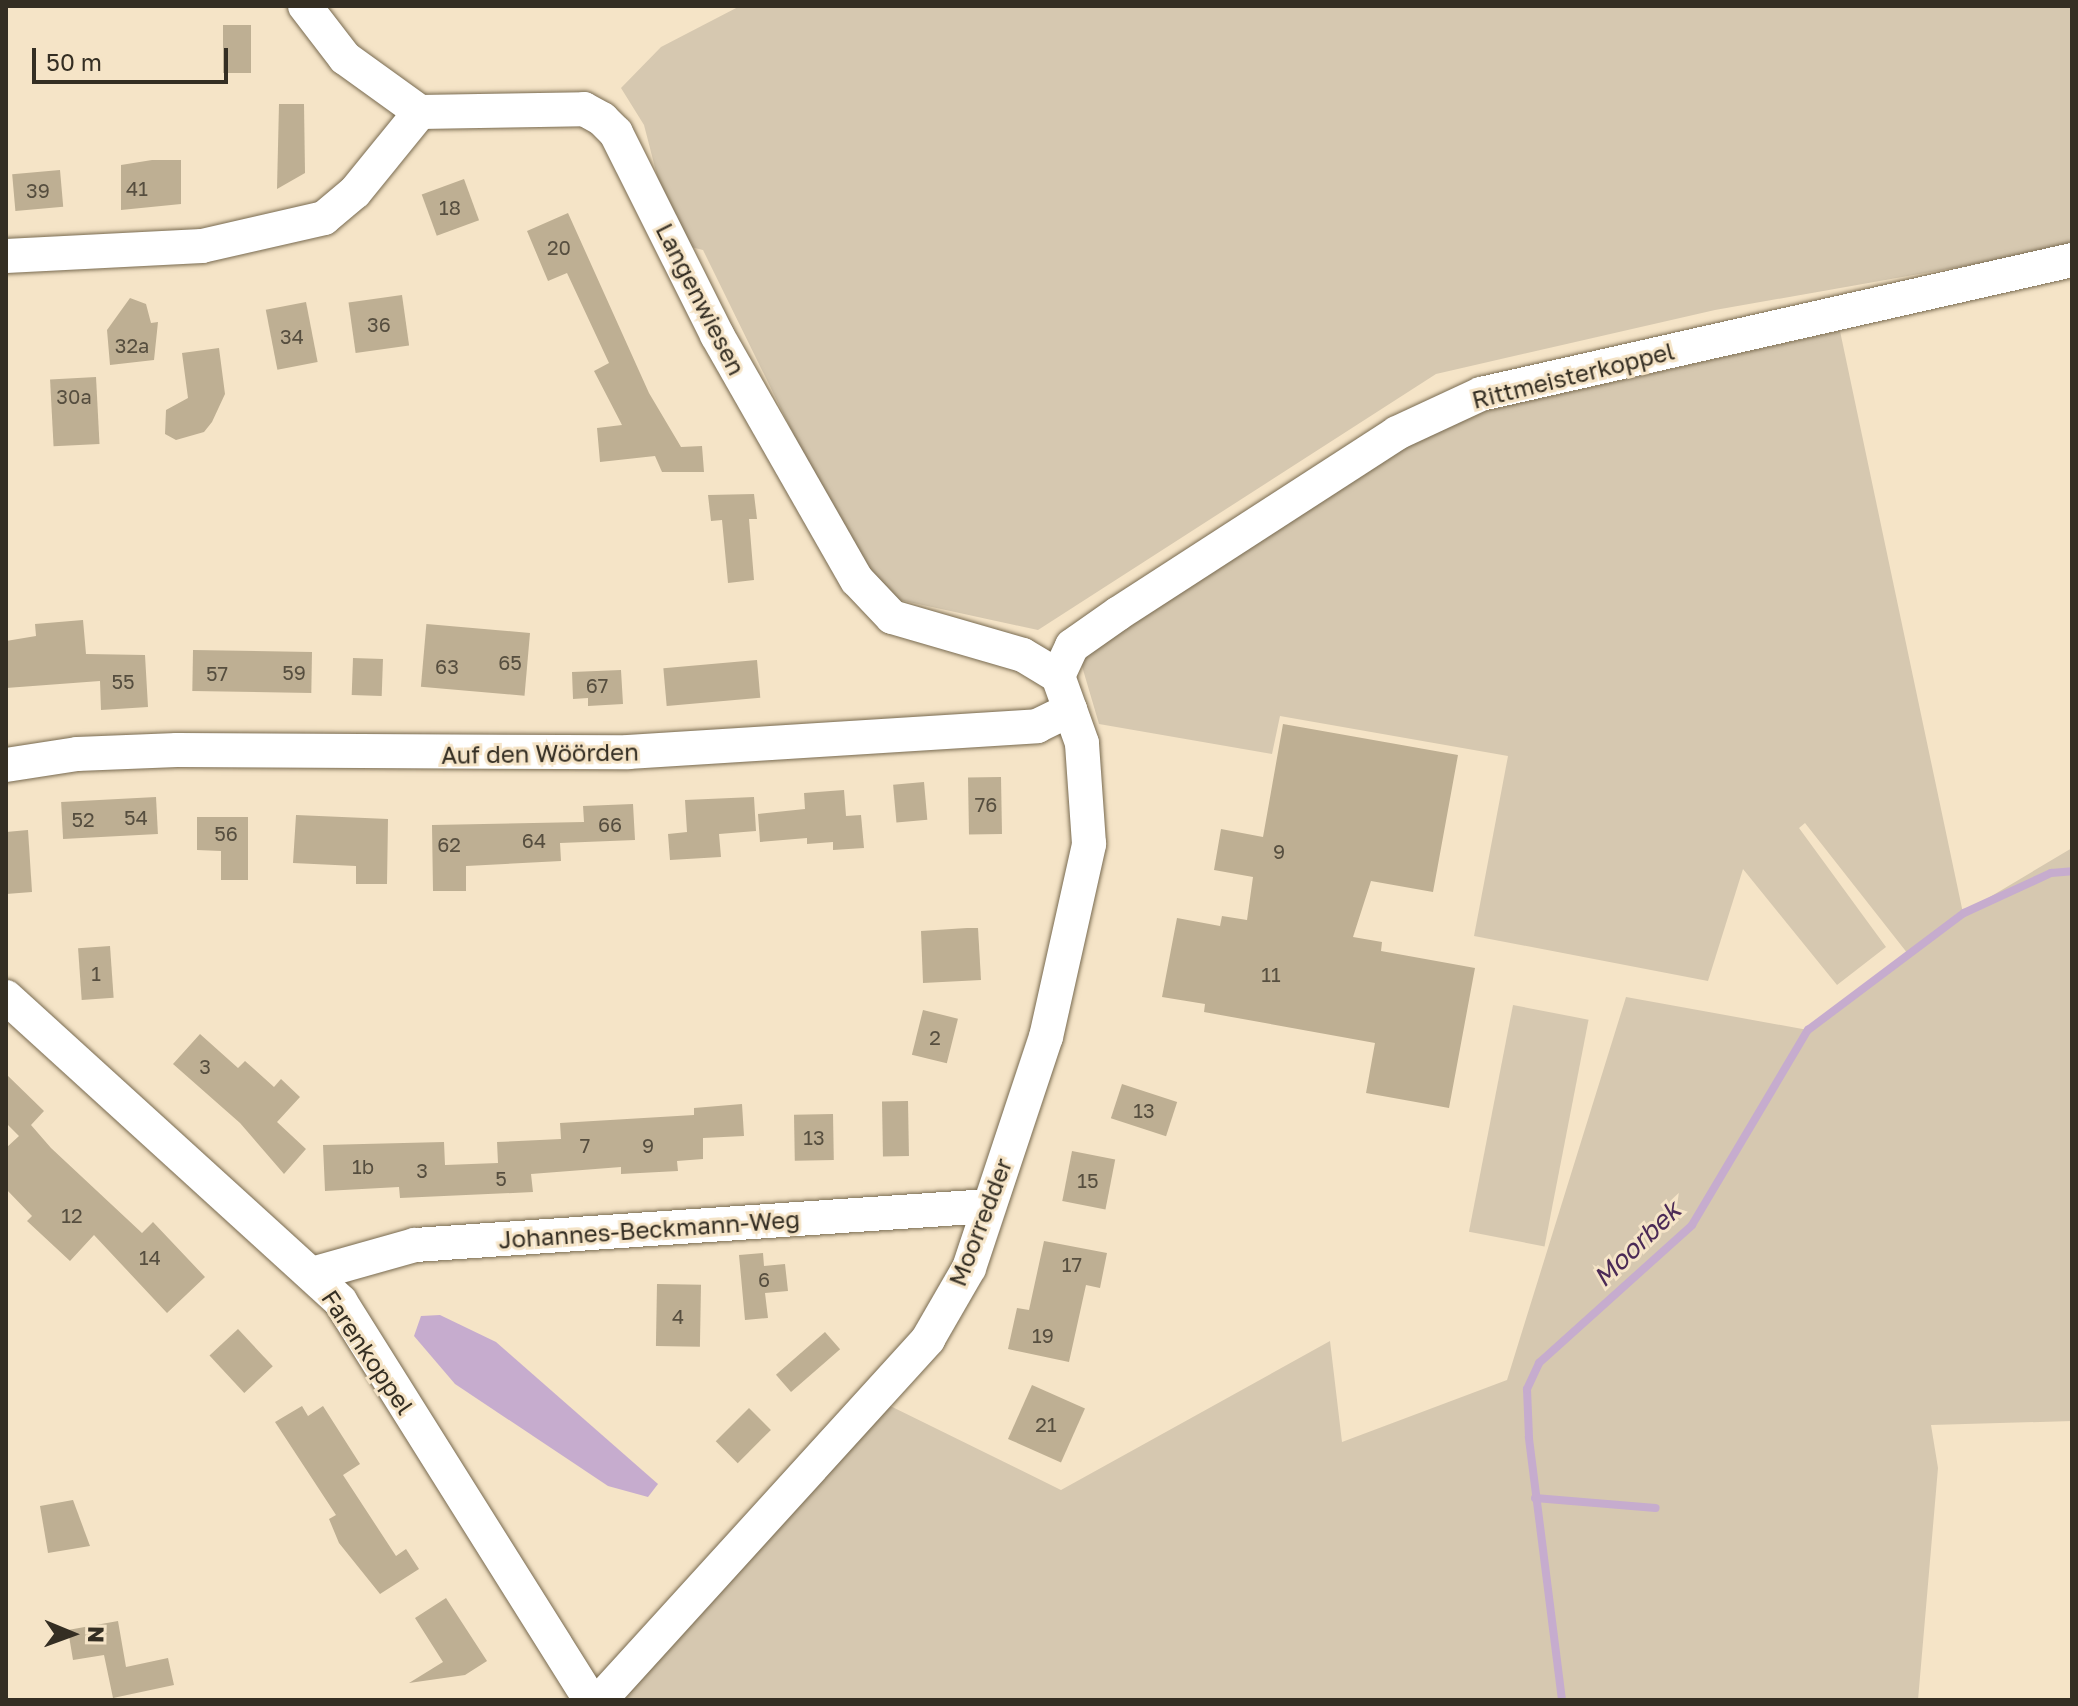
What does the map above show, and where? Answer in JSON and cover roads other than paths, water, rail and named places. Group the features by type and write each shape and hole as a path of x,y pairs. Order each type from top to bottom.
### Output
{"street":[{"path":"6,256 202,246 324,218 355,192 420,112 345,58 305,6"},
{"name":"Langenwiesen","path":"420,112 584,109 602,119 616,133 717,335 857,580 892,617 1023,655 1058,676"},
{"name":"Rittmeisterkoppel","path":"1058,676 1072,646 1119,613 1397,433 1481,394 2072,260"},
{"name":"Moorredder","path":"600,1700 928,1339 969,1268 1046,1037 1089,844 1082,743 1058,676"},
{"name":"Auf den Wöörden","path":"6,765 77,754 177,750 628,752 1037,726 1070,710"},
{"name":"Farenkoppel","path":"6,997 340,1301 590,1700"},
{"name":"Johannes-Beckmann-Weg","path":"312,1274 415,1245 989,1206"}],"waterway":[{"name":"Moorbek","path":"1562,1700 1529,1437 1527,1389 1539,1363 1692,1225 1808,1030 1964,913 2051,873 2072,871"},
{"path":"1535,1498 1656,1508"}]}
